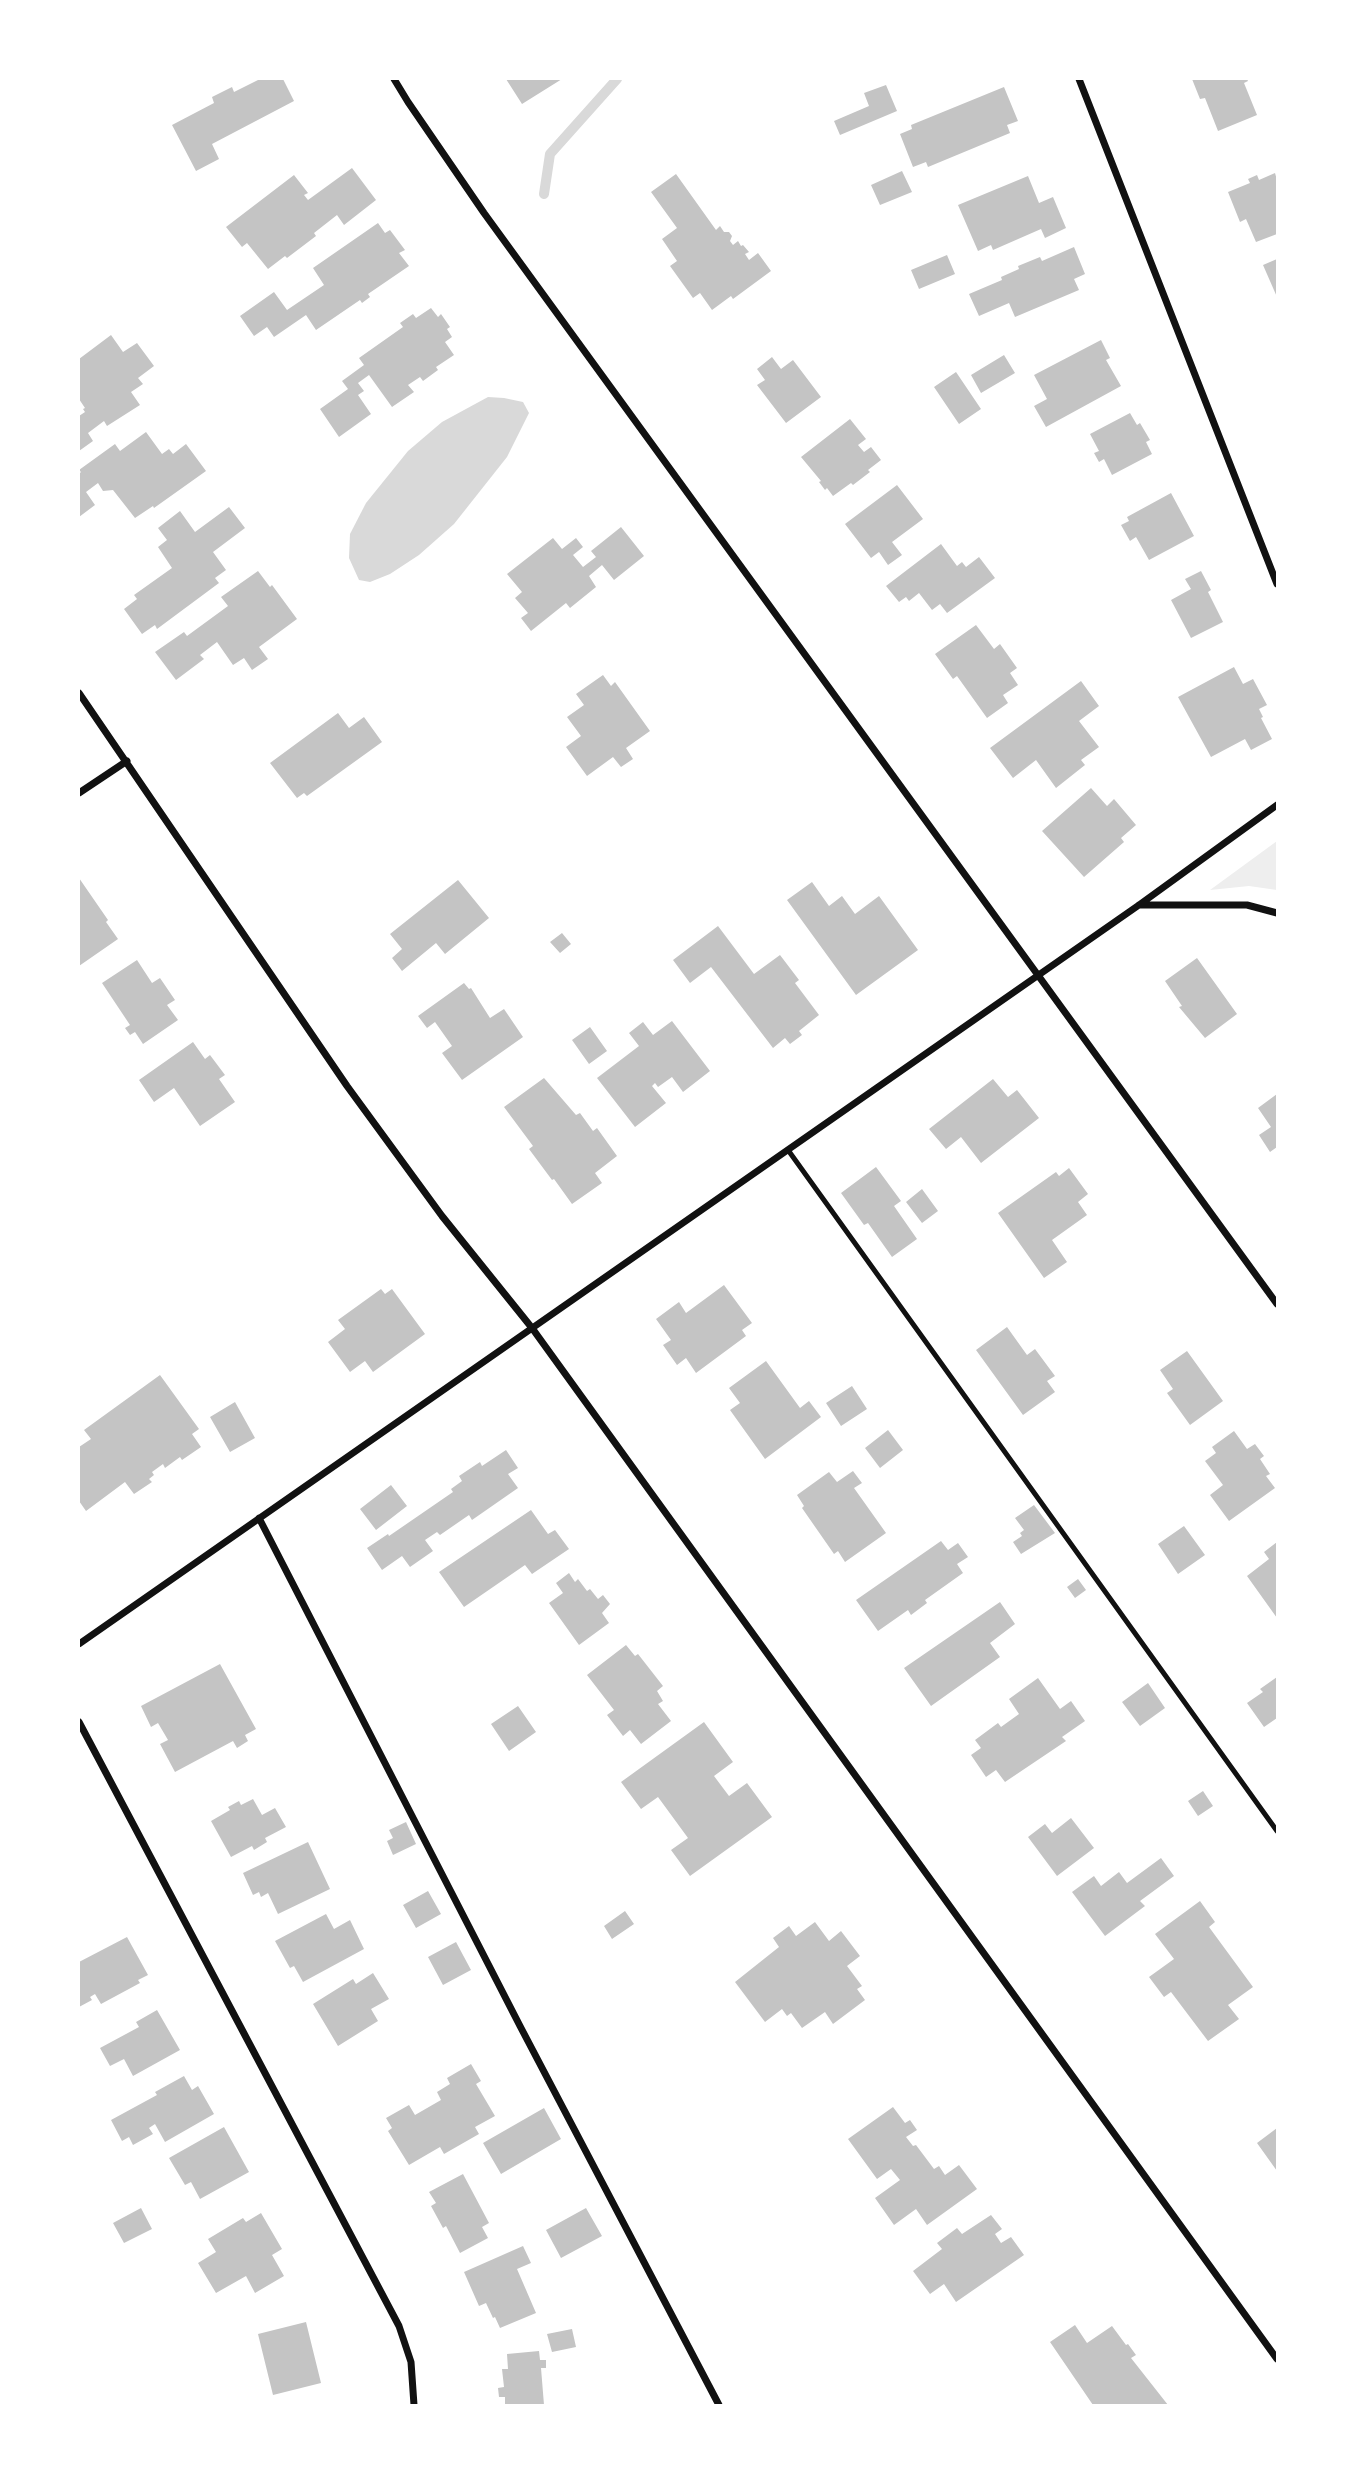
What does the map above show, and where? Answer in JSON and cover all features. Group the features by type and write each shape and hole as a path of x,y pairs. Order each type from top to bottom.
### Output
{"street":[{"path":"394,79 484,213 1277,1304"},
{"path":"1079,79 1277,584"},
{"path":"79,693 347,1086 442,1216 532,1328 1277,2359"},
{"path":"79,793 127,761"},
{"path":"79,1644 1139,905 1277,805"},
{"path":"1139,905 1247,905 1277,913"},
{"path":"259,1518 719,2405"},
{"path":"79,1722 399,2326 411,2362 414,2405"}],"lane":[{"path":"788,1150 1277,1831"}],"shaded area":[{"path":"488,397 523,402 529,413 507,457 454,524 419,555 390,574 370,582 359,580 349,558 350,534 366,503 408,451 442,422"},
{"path":"1277,841 1277,890 1249,886 1210,890"}],"building":[{"path":"260,79 283,79 294,101 212,144 219,159 196,171 172,125 214,103 212,97 232,87 234,92"},
{"path":"506,79 562,79 522,104"},
{"path":"1192,79 1247,79 1244,83 1257,115 1218,131 1205,98 1200,99"},
{"path":"886,85 897,111 840,135 834,121 869,106 864,93"},
{"path":"1004,87 1018,121 1007,125 1010,133 928,167 926,162 913,167 900,134 912,129 911,125"},
{"path":"352,168 376,200 344,225 337,215 314,233 316,236 268,269 247,243 242,247 226,227 294,175 308,193 304,195 308,200"},
{"path":"902,171 912,192 880,205 871,185"},
{"path":"1275,173 1277,234 1256,242 1246,219 1240,222 1228,192 1250,183 1248,179 1257,175 1259,180"},
{"path":"676,174 716,230 720,226 724,232 729,232 733,245 738,241 749,252 745,254 749,260 758,253 771,271 733,299 731,296 712,310 700,293 693,298 670,266 677,261 662,239 677,228 651,192"},
{"path":"1028,176 1039,203 1053,197 1066,228 1045,238 1041,229 993,250 991,245 978,251 958,205"},
{"path":"378,223 385,233 390,230 405,250 399,253 409,266 368,294 370,297 362,303 360,300 316,330 306,315 274,337 267,327 254,336 240,316 274,292 287,310 324,285 313,268"},
{"path":"1074,247 1085,274 1074,279 1079,290 1015,317 1009,303 979,316 969,294 1002,280 1001,277 1019,269 1018,266 1040,257 1042,261"},
{"path":"947,255 955,274 919,289 911,270"},
{"path":"1277,259 1277,297 1263,265"},
{"path":"431,308 438,317 441,314 450,327 447,329 452,337 445,342 454,355 436,367 438,370 423,381 420,377 408,385 414,392 392,407 369,375 358,383 364,391 358,395 371,414 339,437 320,409 348,389 342,381 364,365 359,358 403,327 400,323 413,314 416,318"},
{"path":"111,335 123,352 137,343 154,366 138,378 143,384 131,392 140,405 107,426 104,421 88,433 93,441 79,451 79,416 85,412 85,408 79,399 79,359"},
{"path":"1101,340 1110,358 1106,360 1121,386 1046,427 1034,406 1047,399 1034,375"},
{"path":"1004,355 1015,373 981,393 971,375"},
{"path":"772,357 781,369 793,360 821,397 786,423 757,385 765,380 757,369"},
{"path":"956,372 981,409 959,424 934,387"},
{"path":"1130,413 1150,440 1146,442 1152,454 1112,475 1104,459 1099,462 1094,453 1099,451 1090,434"},
{"path":"850,419 866,439 858,445 864,452 871,447 881,460 853,485 851,483 833,496 827,488 825,490 801,457"},
{"path":"146,432 162,454 169,449 173,454 186,444 206,471 154,508 153,506 135,518 113,490 103,491 98,483 86,492 95,505 79,517 79,470 115,444 120,451"},
{"path":"897,485 923,519 892,542 902,555 888,565 879,552 871,558 845,524"},
{"path":"1171,493 1194,536 1149,560 1136,537 1130,541 1121,525 1129,521 1127,517"},
{"path":"229,507 245,528 213,552 226,570 215,578 219,583 157,629 155,625 142,634 124,609 137,599 134,595 172,568 158,547 167,540 158,528 180,511 195,532"},
{"path":"621,527 644,556 614,580 602,565 589,576 596,587 570,608 566,603 531,631 521,618 528,613 515,598 522,592 507,574 553,538 562,549 576,538 583,547 573,555 583,567 596,557 591,551"},
{"path":"941,544 957,566 962,562 966,567 979,557 995,578 947,613 940,604 932,610 919,593 909,601 906,597 899,602 886,586"},
{"path":"258,571 297,619 259,647 268,659 252,670 244,658 233,665 217,642 200,655 204,659 176,680 155,652 184,632 187,636 228,606 221,597"},
{"path":"1201,571 1223,622 1191,638 1171,600 1191,589 1185,579"},
{"path":"976,625 994,649 1000,644 1017,668 1010,673 1018,685 1003,695 1008,703 987,718 957,676 953,679 935,654"},
{"path":"1234,667 1243,684 1253,679 1267,705 1259,709 1272,739 1251,750 1245,739 1211,757 1178,697"},
{"path":"603,675 611,686 615,682 650,731 626,748 633,759 621,767 613,757 587,776 566,747 581,736 567,717 584,705 576,694"},
{"path":"1081,681 1099,706 1079,721 1099,747 1081,760 1085,765 1056,788 1036,760 1013,778 990,748"},
{"path":"338,713 349,728 364,717 382,742 307,796 304,793 297,798 270,763"},
{"path":"1091,788 1107,806 1114,799 1136,825 1121,838 1124,842 1084,877 1042,831"},
{"path":"79,878 118,939 79,966"},
{"path":"458,880 489,918 445,954 436,943 402,971 392,958 402,949 390,934"},
{"path":"812,882 829,906 842,896 855,914 879,896 918,950 856,995 787,900"},
{"path":"718,926 754,974 780,955 799,980 795,983 819,1015 799,1031 802,1035 790,1044 785,1038 773,1048 711,967 690,983 673,960"},
{"path":"562,933 571,944 560,953 550,942"},
{"path":"1197,958 1237,1014 1205,1038 1179,1007 1182,1006 1165,981"},
{"path":"137,960 152,983 160,978 175,1000 167,1005 178,1020 143,1044 135,1032 130,1035 125,1028 130,1025 102,983"},
{"path":"464,983 471,988 490,1018 504,1009 523,1037 462,1080 442,1053 452,1046 435,1022 427,1028 418,1016"},
{"path":"672,1021 710,1071 683,1092 672,1077 658,1087 655,1083 652,1086 666,1103 635,1127 597,1078 639,1046 629,1033 643,1022 653,1035"},
{"path":"590,1027 607,1051 589,1064 572,1040"},
{"path":"193,1042 205,1059 210,1055 225,1075 219,1079 235,1102 200,1126 174,1088 154,1102 139,1080"},
{"path":"544,1078 576,1115 580,1113 593,1131 597,1128 617,1156 595,1173 602,1183 572,1204 529,1149 533,1146 504,1107"},
{"path":"993,1079 1008,1097 1017,1090 1039,1118 981,1163 961,1137 946,1149 929,1129"},
{"path":"1277,1094 1277,1147 1270,1152 1259,1135 1271,1127 1258,1108"},
{"path":"876,1167 901,1201 894,1206 917,1239 892,1257 868,1223 864,1225 841,1193"},
{"path":"1069,1168 1088,1194 1078,1202 1087,1215 1052,1240 1067,1262 1044,1278 998,1213 1056,1172 1059,1176"},
{"path":"922,1189 938,1211 922,1223 906,1202"},
{"path":"724,1285 752,1323 742,1330 746,1336 696,1373 686,1358 677,1365 663,1345 671,1340 656,1319 679,1302 686,1313"},
{"path":"381,1289 385,1294 392,1289 425,1334 373,1372 365,1361 350,1372 328,1342 345,1329 338,1320"},
{"path":"1007,1327 1027,1355 1035,1349 1055,1376 1047,1381 1055,1392 1023,1415 976,1350"},
{"path":"1187,1351 1223,1401 1190,1425 1167,1393 1173,1389 1160,1370"},
{"path":"766,1361 800,1408 809,1401 821,1417 765,1459 730,1410 740,1403 729,1388"},
{"path":"160,1375 199,1429 192,1434 201,1447 165,1468 163,1464 152,1472 154,1475 149,1479 152,1482 134,1494 125,1482 86,1511 79,1501 79,1447 91,1439 84,1430"},
{"path":"852,1386 867,1409 841,1426 826,1403"},
{"path":"235,1402 255,1438 230,1452 210,1417"},
{"path":"888,1430 903,1450 880,1468 865,1448"},
{"path":"1234,1431 1247,1449 1255,1444 1264,1456 1260,1459 1270,1474 1266,1476 1275,1488 1229,1521 1210,1495 1223,1485 1205,1461 1216,1453 1212,1447"},
{"path":"506,1450 518,1468 508,1474 518,1488 472,1520 469,1515 440,1535 437,1532 425,1540 433,1551 410,1567 402,1556 382,1570 367,1548 453,1492 451,1489 462,1481 459,1476 480,1462 482,1466"},
{"path":"853,1471 862,1483 854,1488 886,1533 845,1562 838,1551 834,1554 802,1508 804,1506 797,1495 829,1472 837,1482"},
{"path":"391,1485 407,1506 376,1530 360,1509"},
{"path":"1034,1505 1055,1533 1021,1554 1013,1542 1022,1536 1020,1533 1024,1530 1015,1518"},
{"path":"531,1510 548,1534 555,1530 569,1549 532,1574 525,1565 464,1607 439,1572"},
{"path":"1184,1526 1205,1555 1178,1574 1158,1544"},
{"path":"941,1541 948,1550 958,1543 968,1557 957,1564 963,1573 925,1600 927,1603 911,1615 908,1610 878,1631 856,1600"},
{"path":"1277,1542 1277,1618 1247,1576 1269,1559 1264,1552"},
{"path":"569,1573 575,1582 578,1579 587,1591 590,1589 598,1599 603,1595 610,1604 602,1613 609,1623 579,1645 549,1603 563,1593 556,1583"},
{"path":"1078,1579 1086,1590 1075,1598 1067,1587"},
{"path":"1000,1602 1015,1624 990,1643 1000,1657 931,1706 904,1668"},
{"path":"626,1645 635,1656 638,1654 663,1686 657,1691 663,1701 658,1704 671,1721 641,1744 630,1730 623,1736 607,1715 614,1710 587,1675"},
{"path":"220,1664 256,1729 245,1735 248,1741 237,1748 233,1741 175,1772 160,1744 168,1740 158,1723 151,1727 141,1706"},
{"path":"1277,1677 1277,1718 1264,1727 1247,1703 1263,1692 1260,1689"},
{"path":"1038,1678 1060,1709 1071,1701 1085,1721 1062,1737 1066,1741 1005,1782 996,1770 986,1777 971,1755 981,1748 975,1740 998,1723 1001,1727 1019,1714 1009,1699"},
{"path":"1148,1683 1165,1708 1140,1726 1122,1702"},
{"path":"518,1706 536,1732 509,1751 491,1724"},
{"path":"704,1722 733,1762 714,1776 729,1796 747,1783 772,1817 690,1876 671,1850 688,1838 658,1797 641,1809 621,1782"},
{"path":"1203,1791 1213,1806 1198,1816 1188,1801"},
{"path":"253,1799 262,1815 275,1808 286,1827 265,1838 267,1842 254,1850 252,1846 231,1857 211,1821 239,1801 241,1805"},
{"path":"1071,1818 1094,1848 1057,1876 1028,1837 1045,1824 1052,1833"},
{"path":"406,1822 416,1844 393,1855 387,1841 393,1838 389,1830"},
{"path":"308,1842 330,1889 278,1914 268,1893 261,1897 259,1892 253,1895 243,1873"},
{"path":"1161,1858 1174,1876 1140,1901 1145,1906 1105,1936 1072,1892 1094,1876 1101,1886 1119,1872 1127,1883"},
{"path":"428,1891 441,1914 416,1928 403,1905"},
{"path":"1200,1901 1215,1922 1209,1927 1253,1987 1228,2005 1239,2019 1208,2041 1171,1992 1164,1997 1149,1977 1174,1959 1155,1934"},
{"path":"625,1911 634,1924 612,1939 604,1926"},
{"path":"326,1914 334,1929 350,1920 364,1949 303,1982 294,1966 290,1968 275,1941"},
{"path":"815,1922 829,1941 841,1931 860,1956 847,1966 862,1986 857,1989 865,2000 833,2024 825,2012 802,2028 791,2013 787,2016 782,2009 765,2022 735,1982 779,1947 773,1938 789,1926 796,1936"},
{"path":"127,1937 148,1975 138,1980 140,1983 101,2004 95,1994 90,1997 92,2000 79,2007 79,1962"},
{"path":"456,1942 471,1970 443,1985 428,1957"},
{"path":"373,1973 389,1999 371,2009 378,2021 338,2046 313,2004 353,1979 356,1984"},
{"path":"157,2010 180,2050 133,2076 124,2059 110,2066 100,2048 139,2027 136,2022"},
{"path":"471,2064 481,2081 476,2084 495,2116 475,2127 479,2134 444,2154 440,2147 409,2165 388,2131 392,2128 386,2118 409,2105 415,2115 441,2100 437,2092 450,2084 447,2078"},
{"path":"184,2076 192,2090 198,2086 214,2114 165,2142 155,2124 149,2128 153,2134 133,2145 129,2137 122,2141 111,2120 157,2095 155,2092"},
{"path":"893,2107 905,2123 910,2120 917,2130 906,2137 913,2146 916,2145 934,2169 939,2166 945,2175 959,2165 977,2189 927,2225 916,2209 894,2225 875,2198 900,2180 891,2169 877,2179 848,2139"},
{"path":"544,2108 561,2139 501,2174 483,2143"},
{"path":"224,2127 249,2172 200,2199 191,2182 185,2185 169,2158"},
{"path":"1277,2128 1277,2171 1257,2143"},
{"path":"463,2174 489,2223 482,2227 488,2238 460,2253 446,2226 443,2228 431,2206 436,2203 429,2192"},
{"path":"141,2208 152,2229 124,2243 113,2223"},
{"path":"586,2208 602,2236 561,2258 546,2230"},
{"path":"261,2213 282,2249 272,2255 284,2276 255,2293 246,2276 216,2293 198,2263 216,2252 208,2239 243,2218 246,2222"},
{"path":"991,2215 1002,2229 995,2234 1001,2243 1011,2237 1024,2255 956,2302 944,2284 930,2294 913,2271 942,2249 937,2243 957,2228 962,2234"},
{"path":"523,2246 531,2263 517,2269 536,2313 500,2328 486,2303 479,2306 464,2272"},
{"path":"306,2322 321,2383 273,2395 258,2334"},
{"path":"1075,2325 1087,2343 1112,2326 1136,2355 1131,2358 1168,2405 1093,2405 1050,2342"},
{"path":"572,2329 576,2347 552,2352 547,2334"},
{"path":"539,2351 540,2360 546,2360 546,2368 541,2368 544,2405 505,2405 505,2397 499,2397 498,2388 504,2387 502,2369 508,2369 507,2354"}],"waterway":[{"path":"544,194 550,154 617,79"}]}
